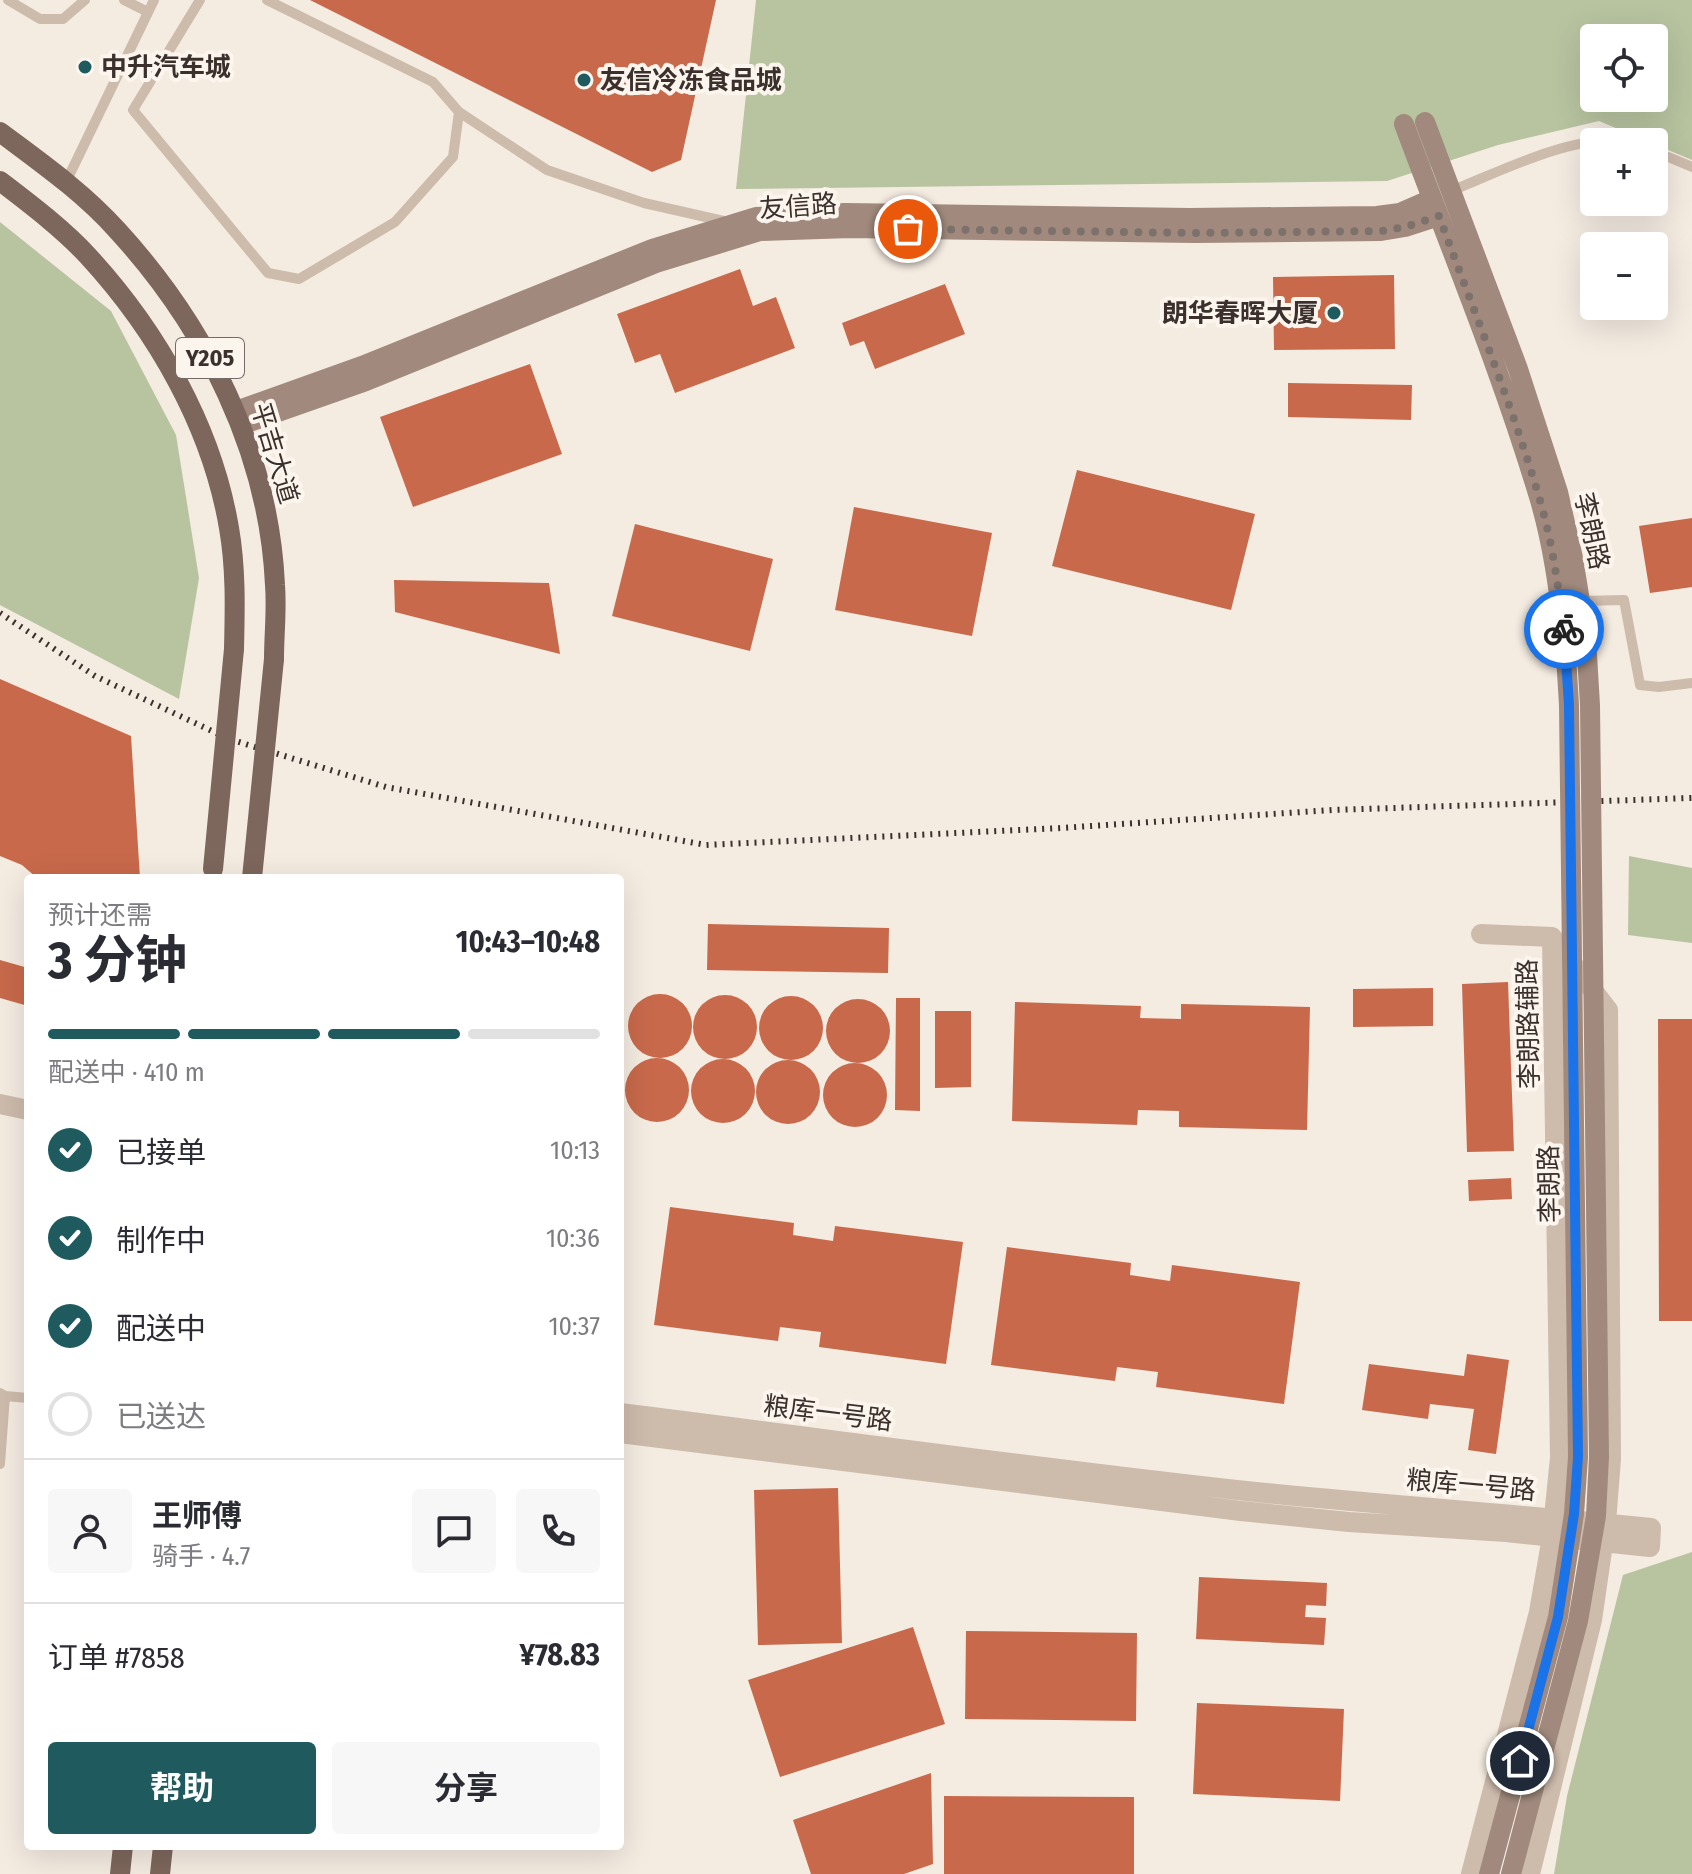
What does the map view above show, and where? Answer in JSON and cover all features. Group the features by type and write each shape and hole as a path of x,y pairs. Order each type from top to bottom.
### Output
{"main road":[{"name":"平吉大道","path":"0,132 66,182 117,229 162,285 202,344 231,397 268,519 275,586 274,659 252,874"},
{"name":"Y205","path":"0,181 40,212 87,256 130,308 195,413 215,471 229,526 236,588 234,649 213,874"},
{"path":"120,1874 123,1850"},
{"path":"160,1874 163,1850"}],"street":[{"name":"李朗路","path":"1415,123 1539,498 1590,705 1599,1457 1596,1516 1588,1572 1566,1666 1511,1874"},
{"name":"友信路","path":"238,418 652,249 756,217 845,213 1174,218 1377,216 1441,202"},
{"name":"友信路","path":"238,418 366,381 656,263 760,231 850,228 1195,233 1381,231 1405,227 1441,202"},
{"name":"李朗路","path":"1441,202 1518,369 1558,492 1580,601 1569,705 1578,1457 1574,1514 1558,1617 1489,1874"},
{"path":"1481,934 1552,937"},
{"name":"李朗路辅路","path":"1471,1874 1539,1612 1560,1458 1552,937"},
{"name":"李朗路辅路","path":"1530,1874 1578,1684 1599,1580 1611,1459 1608,1010 1552,937"},
{"path":"0,1104 24,1109"},
{"name":"粮库一号路","path":"624,1413 1605,1532"},
{"name":"粮库一号路","path":"624,1434 1349,1522 1553,1527"}],"lane":[{"path":"8,0 40,19 63,19 85,0"},
{"path":"124,0 148,12"},
{"path":"66,182 154,0"},
{"path":"200,0 133,110 268,273 299,279 395,222 453,157 459,112"},
{"path":"267,0 433,82 459,112 547,170 644,203 734,223"},
{"path":"1441,202 1559,149 1580,145"},
{"path":"1668,157 1692,167"},
{"path":"1580,601 1624,600 1640,685 1659,687 1692,683"},
{"path":"0,1464 3,1394 24,1397"}],"green space":[{"path":"756,0 1692,0 1692,160 1668,150 1668,128 1616,128 1599,121 1498,145 1387,181 736,189"},
{"path":"0,222 111,311 176,435 199,578 179,699 0,605"},
{"path":"1629,856 1692,868 1692,943 1628,935"},
{"path":"1692,1552 1692,1874 1554,1874 1567,1796 1623,1575"}],"building":[{"name":"友信冷冻食品城","path":"310,0 716,0 681,160 652,172"},
{"path":"740,269 753,306 776,297 795,348 675,393 660,354 635,363 617,314"},
{"name":"朗华春晖大厦","path":"1394,275 1395,349 1274,350 1273,277"},
{"path":"945,284 965,334 875,369 864,341 850,346 842,323"},
{"path":"530,364 562,454 413,507 380,417"},
{"name":"朗华春晖大厦","path":"1288,383 1412,385 1411,420 1288,417"},
{"path":"1077,470 1255,514 1231,610 1052,566"},
{"path":"854,507 992,533 972,636 835,610"},
{"path":"1692,518 1692,587 1650,593 1639,526"},
{"path":"635,524 773,559 750,651 612,616"},
{"path":"394,580 549,583 560,654 395,612"},
{"path":"0,679 131,736 140,874 32,874 22,865 0,856"},
{"path":"708,924 889,928 888,973 707,970"},
{"path":"0,960 24,967 24,1005 0,998"},
{"path":"1508,982 1514,1151 1467,1152 1462,984"},
{"path":"1433,988 1433,1026 1353,1027 1353,989"},
{"path":"660,994 678,1000 686,1008 692,1026 686,1044 678,1052 660,1058 642,1052 634,1044 628,1026 634,1008 642,1000"},
{"path":"725,995 743,1001 751,1009 757,1027 751,1045 743,1053 725,1059 707,1053 699,1045 693,1027 699,1009 707,1001"},
{"path":"791,996 809,1002 817,1010 823,1028 817,1046 809,1054 791,1060 773,1054 765,1046 759,1028 765,1010 773,1002"},
{"path":"896,998 920,998 920,1111 895,1110"},
{"path":"858,999 876,1005 884,1013 890,1031 884,1049 876,1057 858,1063 840,1057 832,1049 826,1031 832,1013 840,1005"},
{"path":"1015,1002 1141,1006 1140,1018 1181,1019 1181,1004 1310,1007 1307,1130 1179,1127 1179,1111 1138,1110 1137,1125 1012,1121"},
{"path":"935,1011 971,1011 971,1087 935,1088"},
{"path":"1658,1019 1692,1019 1692,1321 1659,1321"},
{"path":"657,1058 675,1064 683,1072 689,1090 683,1108 675,1116 657,1122 639,1116 631,1108 625,1090 631,1072 639,1064"},
{"path":"723,1059 741,1065 749,1073 755,1091 749,1109 741,1117 723,1123 705,1117 697,1109 691,1091 697,1073 705,1065"},
{"path":"788,1060 806,1066 814,1074 820,1092 814,1110 806,1118 788,1124 770,1118 762,1110 756,1092 762,1074 770,1066"},
{"path":"855,1063 873,1069 881,1077 887,1095 881,1113 873,1121 855,1127 837,1121 829,1113 823,1095 829,1077 837,1069"},
{"path":"1511,1178 1512,1199 1469,1201 1468,1180"},
{"path":"670,1207 794,1223 793,1235 833,1241 835,1226 963,1242 946,1364 819,1347 821,1332 780,1327 778,1341 654,1325"},
{"path":"1007,1247 1131,1263 1130,1275 1170,1281 1172,1265 1300,1282 1284,1404 1156,1387 1158,1372 1117,1367 1115,1381 991,1365"},
{"path":"1467,1354 1509,1360 1496,1454 1468,1450 1474,1409 1430,1404 1428,1419 1362,1410 1369,1364 1464,1376"},
{"path":"838,1488 842,1643 758,1645 754,1490"},
{"path":"1199,1577 1327,1583 1326,1606 1306,1605 1305,1617 1326,1618 1324,1645 1196,1639"},
{"path":"913,1627 945,1724 780,1777 748,1680"},
{"path":"966,1631 1137,1633 1136,1721 965,1719"},
{"path":"1197,1703 1344,1709 1340,1801 1193,1794"},
{"path":"931,1773 933,1864 904,1874 811,1874 793,1820"},
{"path":"944,1796 1134,1797 1134,1874 944,1874"}],"railway":[{"path":"0,613 95,676 229,739 386,787 706,845 1061,828 1332,810 1692,798"}],"way so far":[{"path":"908,229 1195,233 1381,231 1439,216 1539,498 1555,562 1564,629"}],"place":[{"name":"中升汽车城","path":"85,67"},
{"name":"友信冷冻食品城","path":"584,80"},
{"name":"朗华春晖大厦","path":"1334,313"}],"route":[{"path":"1520,1761 1558,1617 1574,1514 1578,1457 1569,705 1564,629"}]}
